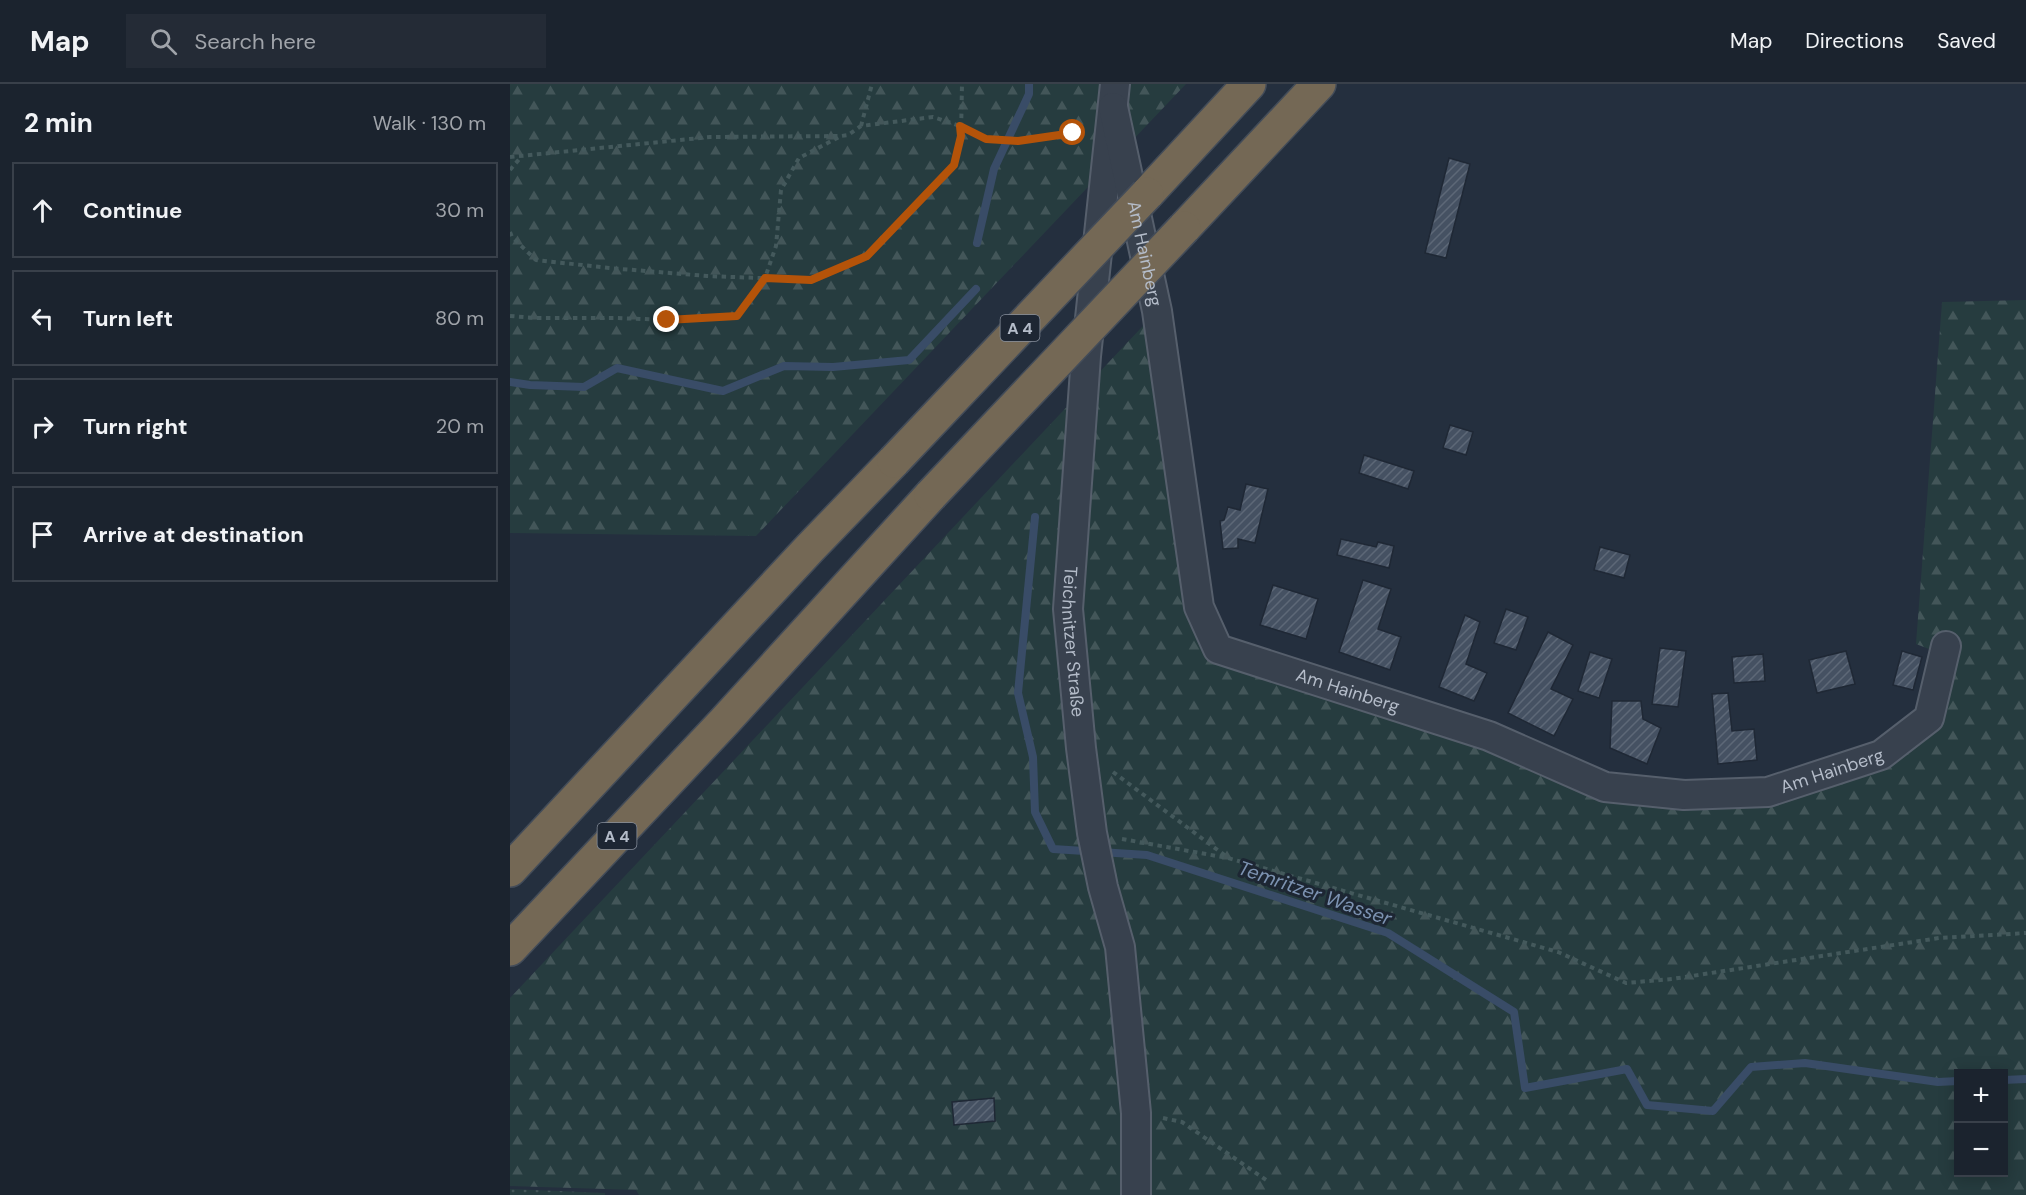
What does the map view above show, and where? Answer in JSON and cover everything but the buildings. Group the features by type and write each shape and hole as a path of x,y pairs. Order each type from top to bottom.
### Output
{"highway":[{"name":"A 4","path":"510,870 810,548 1249,84"},
{"name":"A 4","path":"510,950 724,722 931,495 1319,84"}],"street":[{"name":"Am Hainberg","path":"1114,96 1157,311 1199,607 1218,649 1489,736 1605,787 1684,795 1768,792 1881,755 1929,718 1946,646"},
{"name":"Teichnitzer Straße","path":"1114,96 1086,356 1068,609 1081,748 1091,820 1103,887 1120,947 1124,980 1136,1113 1136,1195"}],"path":[{"path":"861,126 872,84"},
{"path":"510,232 512,237 536,260 663,273 811,280 867,256 954,165 961,136 962,84"},
{"path":"510,157 710,137 841,136 848,135 861,126 933,117 960,126 986,139 1018,141 1073,133"},
{"path":"510,316 667,320 737,316 765,278 776,246 780,190 799,158 841,136"},
{"path":"510,170 522,156"},
{"path":"1081,748 1228,858"},
{"path":"1091,820 1558,952 1626,983 1672,980 1939,939 2026,933"},
{"path":"1136,1113 1182,1122 1269,1182"}],"green space":[{"path":"510,84 1186,84 756,536 510,533"},
{"path":"2026,300 2026,1195 639,1195 636,1190 510,1186 510,998 1157,311 1218,649 1605,787 1684,795 1880,755 1927,703 1934,651 1916,644 1942,302"},
{"path":"510,1189 605,1193 605,1195 510,1195"}],"waterway":[{"path":"977,243 994,169 1029,94 1029,84"},
{"name":"Temritzer Wasser","path":"510,382 584,387 617,368 723,391 784,366 833,367 909,360 976,289"},
{"name":"Temritzer Wasser","path":"1035,517 1018,693 1033,757 1035,812 1053,849 1147,855 1388,933 1514,1012 1525,1088 1627,1069 1647,1105 1713,1111 1751,1067 1805,1063 1938,1082 1954,1081"},
{"name":"Temritzer Wasser","path":"2008,1080 2026,1079"}],"route":[{"path":"667,320 737,316 765,278 811,280 867,256 954,165 961,136 960,126 986,139 1018,141 1073,133"}]}
